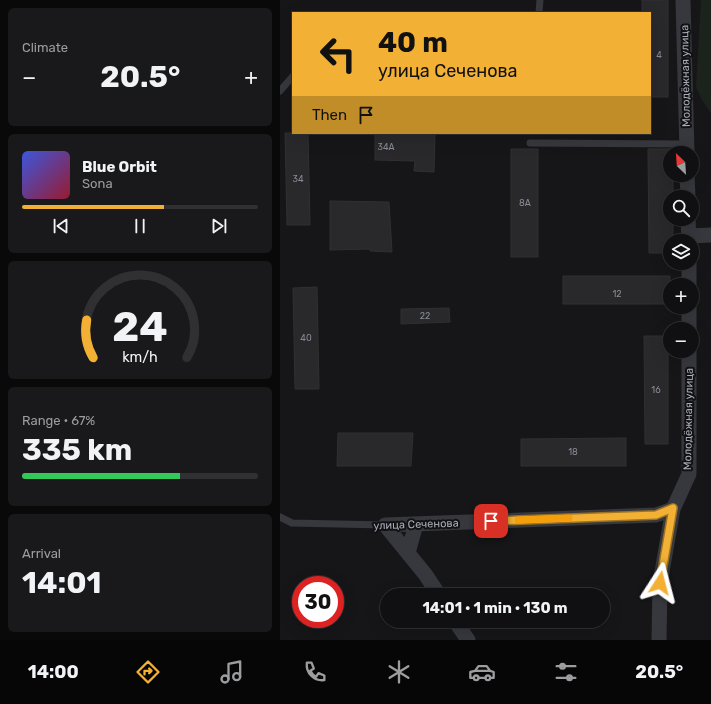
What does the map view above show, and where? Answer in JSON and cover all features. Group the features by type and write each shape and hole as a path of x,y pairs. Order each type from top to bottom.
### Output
{"street":[{"name":"Молодёжная улица","path":"683,0 687,146"},
{"path":"699,237 711,235"},
{"name":"Молодёжная улица","path":"659,640 660,583 673,508 689,474 689,358"},
{"name":"улица Сеченова","path":"385,525 656,515 673,508"},
{"path":"408,553 416,524"},
{"path":"385,525 434,588"},
{"path":"460,628 468,640"}],"lane":[{"path":"540,0 540,12"},
{"path":"280,91 292,77"},
{"path":"530,143 663,147"},
{"name":"улица Сеченова","path":"280,517 292,523 385,525"}],"shaded area":[{"path":"701,0 711,0 711,113 702,100 696,87"}],"building":[{"path":"642,0 668,0 668,97 651,97 651,12 642,12"},
{"path":"285,133 308,134 310,225 287,225"},
{"path":"375,134 435,134 434,172 414,171 415,161 375,160"},
{"path":"511,149 538,149 538,257 511,257"},
{"path":"648,149 663,149 663,182 673,182 673,190 663,190 663,226 673,226 673,234 663,234 663,253 649,253"},
{"path":"330,201 389,202 392,252 370,251 370,249 330,250"},
{"path":"563,276 670,276 670,278 663,278 663,304 563,304"},
{"path":"317,287 319,389 295,389 293,288"},
{"path":"449,308 450,322 401,324 401,309"},
{"path":"644,336 663,336 663,358 668,358 668,444 645,444"},
{"path":"338,433 413,433 411,466 337,466"},
{"path":"626,438 626,466 521,466 521,439"}],"slow traffic":[{"path":"518,520 569,518"}],"route":[{"path":"491,521 656,515 673,508 660,583"}]}
